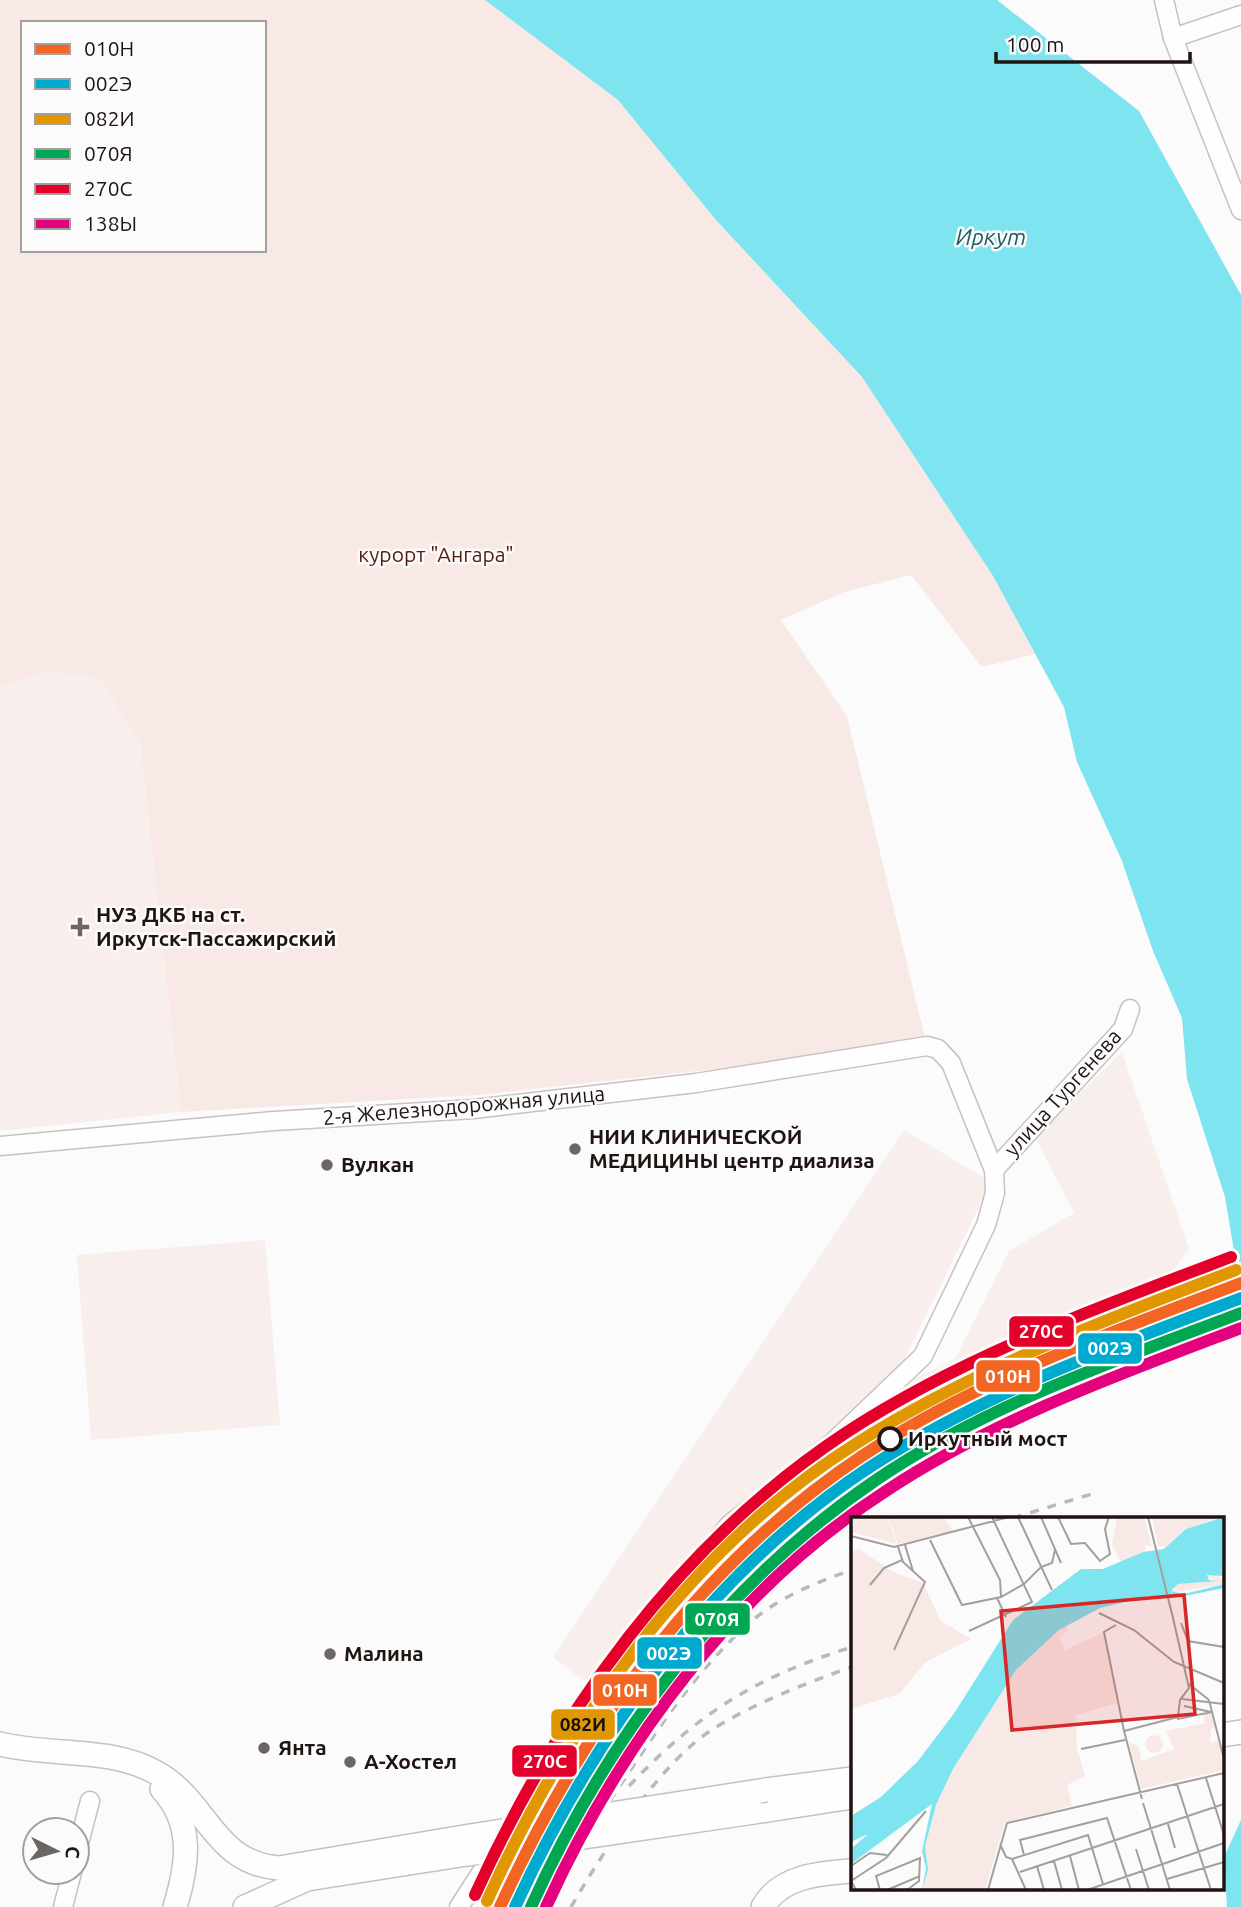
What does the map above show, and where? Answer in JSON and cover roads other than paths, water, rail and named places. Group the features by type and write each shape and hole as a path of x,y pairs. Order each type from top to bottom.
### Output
{"main road":[{"path":"0,1744 22,1750 112,1758 155,1771 184,1794 233,1853 261,1866 279,1868 754,1812 851,1797"},
{"path":"133,1764 167,1795 186,1828 187,1851 175,1907"},
{"path":"245,1907 307,1879 469,1845 766,1790 851,1779"},
{"path":"763,1907 768,1898 785,1884 817,1874 851,1871"}],"street":[{"path":"1164,0 1173,38 1241,210"},
{"path":"1173,38 1241,16"},
{"name":"улица Тургенева","path":"459,1907 535,1789 559,1741 729,1525 832,1443 923,1356 986,1225 995,1193 993,1170 1123,1030 1130,1009"},
{"name":"2-я Железнодорожная улица","path":"0,1146 274,1121 474,1109 696,1083 927,1046 938,1049 951,1063 993,1170"},
{"path":"86,1816 90,1801"},
{"path":"63,1907 68,1886"}],"water":[{"name":"Иркут","path":"485,0 997,0 1139,111 1241,295 1241,1292 1225,1197 1187,1079 1182,1018 1153,951 1122,861 1077,762 1064,707 993,576 862,377 716,220 618,100"},
{"path":"1241,1820 1241,1907 1227,1907 1224,1857"}],"railway":[{"path":"1016,1517 1095,1493"},
{"path":"543,1907 564,1868 638,1758 691,1685 731,1640 753,1620 788,1597 851,1570"},
{"path":"629,1786 679,1738 730,1700 786,1671 851,1647"},
{"path":"571,1907 596,1865 643,1799 693,1744 708,1732 747,1710 851,1667"}],"place":[{"name":"НУЗ ДКБ на ст. Иркутск-Пассажирский","path":"80,927"},
{"name":"НИИ КЛИНИЧЕСКОЙ МЕДИЦИНЫ центр диализа","path":"575,1149"},
{"name":"Вулкан","path":"327,1165"},
{"name":"Иркутный мост","path":"890,1439"},
{"name":"Малина","path":"330,1654"},
{"name":"Янта","path":"264,1748"},
{"name":"А-Хостел","path":"350,1762"}],"park label":[{"name":"курорт \"Ангара\"","path":"436,555"}]}
